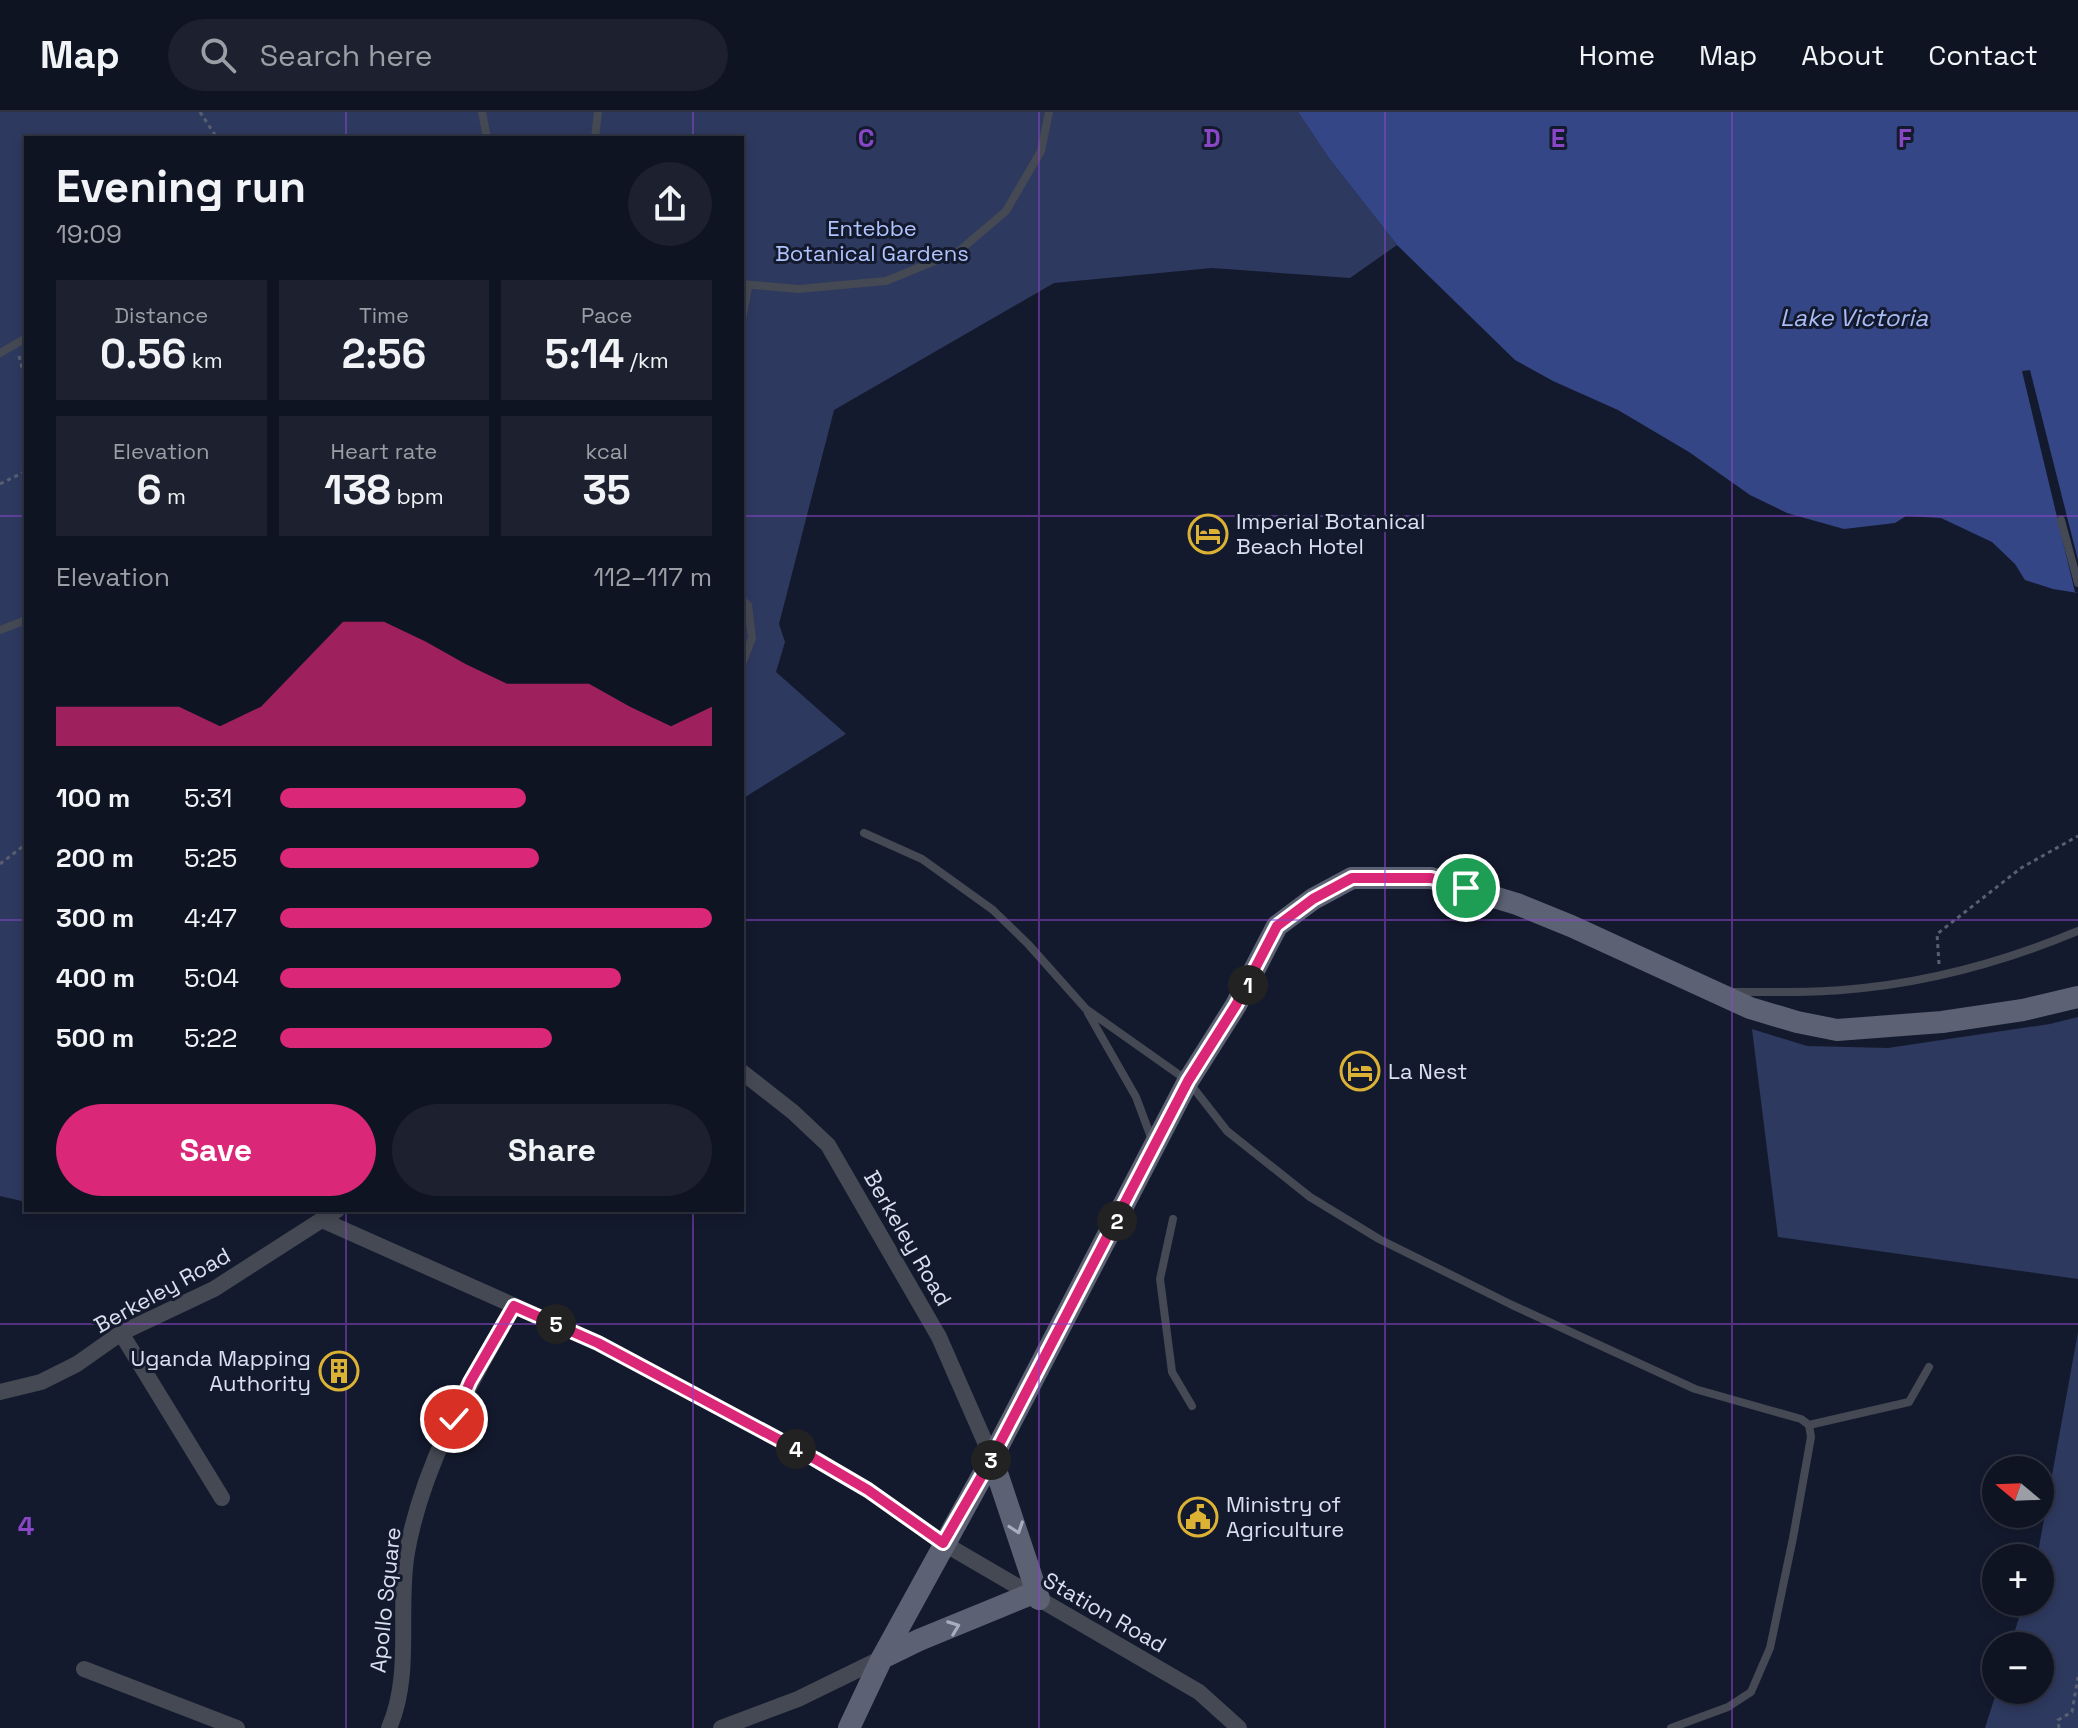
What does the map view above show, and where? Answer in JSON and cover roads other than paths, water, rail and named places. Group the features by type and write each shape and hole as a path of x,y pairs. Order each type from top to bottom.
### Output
{"street":[{"path":"849,1728 882,1658 992,1458 1188,1081 1236,1005 1277,926 1313,899 1352,878 1431,878 1517,904 1761,1011 1837,1030 1942,1022 2023,1010 2078,997"},
{"name":"Berkeley Road","path":"744,1074 793,1112 828,1145 939,1337 992,1458"},
{"name":"Berkeley Road","path":"0,1392 41,1382 77,1364 121,1333 214,1289 334,1212"},
{"name":"Station Road","path":"322,1220 598,1343 815,1459 868,1490 943,1543 1199,1692 1239,1728"},
{"name":"Apollo Square","path":"389,1728 394,1717 401,1673 407,1554 416,1514 432,1465 470,1382 514,1306"},
{"path":"121,1333 222,1498"},
{"path":"721,1728 798,1699 919,1640 1035,1597 992,1458"},
{"path":"84,1669 237,1728"}],"lane":[{"path":"482,112 487,136"},
{"path":"595,136 598,112"},
{"path":"745,286 798,289 886,281 959,251 1006,211 1041,151 1049,112"},
{"path":"0,353 24,340"},
{"path":"2061,520 2078,583"},
{"path":"744,602 748,605 752,638 744,659"},
{"path":"0,630 24,621"},
{"path":"864,833 922,859 974,895 1028,944 1086,1009 1136,1097 1155,1148"},
{"path":"1715,992 1841,990 1940,976 2078,931"},
{"path":"1086,1009 1188,1081 1227,1131 1310,1197 1379,1239 1512,1305 1695,1389 1801,1419 1809,1425 1811,1437 1770,1648 1751,1692 1728,1707 1671,1728"},
{"path":"1173,1219 1160,1279 1161,1291 1172,1372 1192,1406"},
{"path":"1809,1425 1909,1402 1929,1367"}],"water":[{"name":"Lake Victoria","path":"1298,112 2078,112 2078,593 2025,580 2015,564 1992,542 1941,518 1906,516 1895,523 1844,529 1787,513 1750,495 1689,452 1618,410 1515,360 1397,245 1328,157"}],"place":[{"name":"Imperial Botanical Beach Hotel","path":"1208,534"},
{"name":"La Nest","path":"1360,1071"},
{"name":"Uganda Mapping Authority","path":"339,1371"},
{"name":"Ministry of Agriculture","path":"1198,1517"}],"park label":[{"name":"Entebbe Botanical Gardens","path":"872,240"}]}
